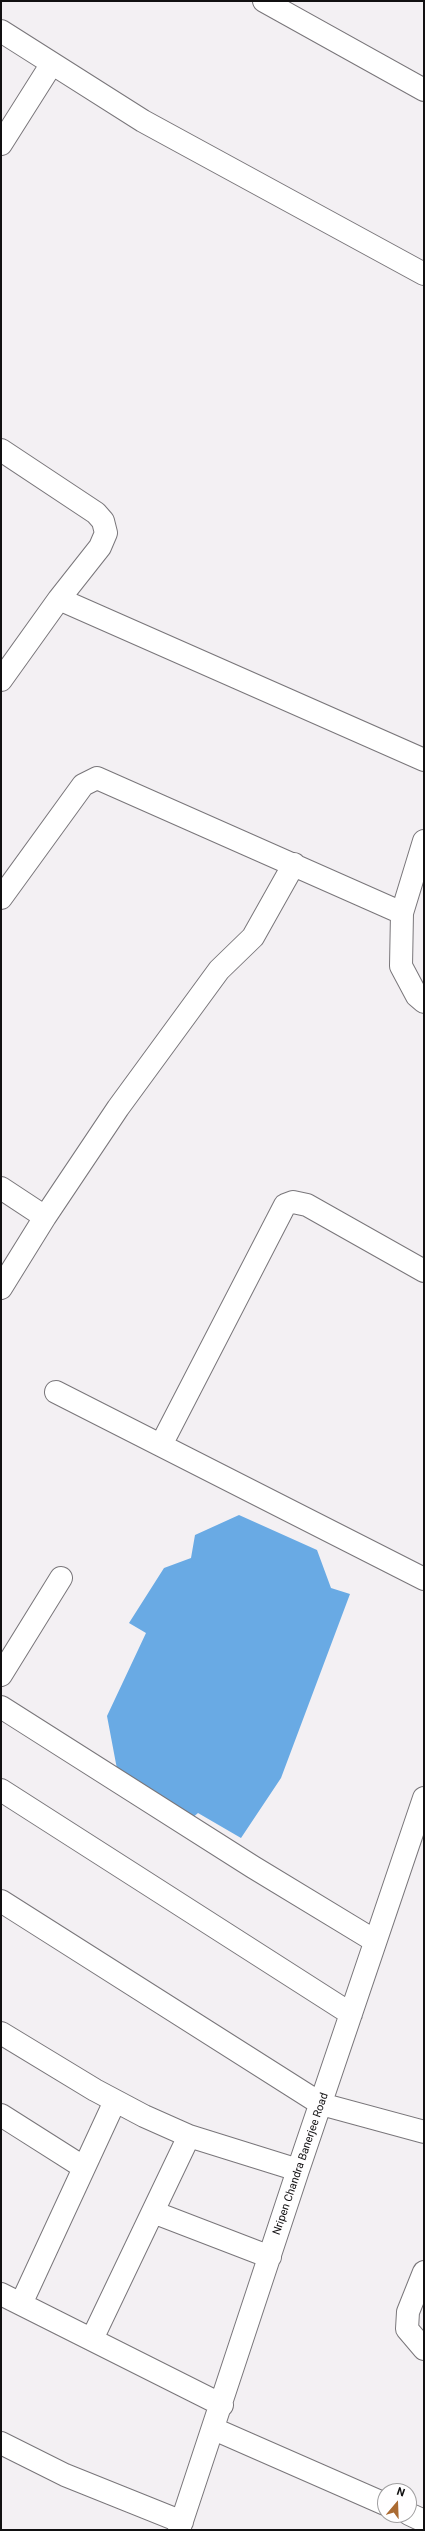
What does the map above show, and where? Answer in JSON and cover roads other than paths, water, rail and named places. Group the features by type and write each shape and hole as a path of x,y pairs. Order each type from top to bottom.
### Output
{"street":[{"path":"264,1 424,90"},
{"path":"1,31 51,65 144,121 424,274"},
{"path":"1,144 51,65"},
{"path":"1,450 96,513 103,521 106,533 100,547 59,599 1,680"},
{"path":"59,599 424,760"},
{"path":"1,898 83,785 97,778 402,913"},
{"path":"424,841 402,913 401,966 417,996 424,1002"},
{"path":"1,1288 45,1216 118,1108 219,970 253,937 294,864"},
{"path":"1,1188 45,1216"},
{"path":"161,1445 285,1206 293,1202 307,1205 424,1271"},
{"path":"56,1392 424,1579"},
{"path":"1,1675 61,1578"},
{"path":"1,1707 253,1867 375,1941"},
{"path":"1,1790 351,2014"},
{"name":"Nripen Chandra Banerjee Road","path":"181,2526 298,2170 424,1798"},
{"path":"2,1904 321,2104 424,2132"},
{"path":"1,2033 115,2101 189,2136 298,2170"},
{"path":"21,2304 83,2167 115,2101"},
{"path":"1,2116 83,2167"},
{"path":"92,2339 189,2136"},
{"path":"153,2212 270,2257"},
{"path":"424,2272 408,2312 407,2328 424,2349"},
{"path":"1,2294 222,2405"},
{"path":"214,2429 377,2500"},
{"path":"1,2443 65,2474 181,2526"}],"water":[{"path":"239,1515 317,1550 331,1588 350,1594 281,1778 241,1838 198,1813 191,1819 139,1788 139,1781 117,1769 107,1716 146,1633 129,1623 164,1568 191,1558 195,1535"}]}
